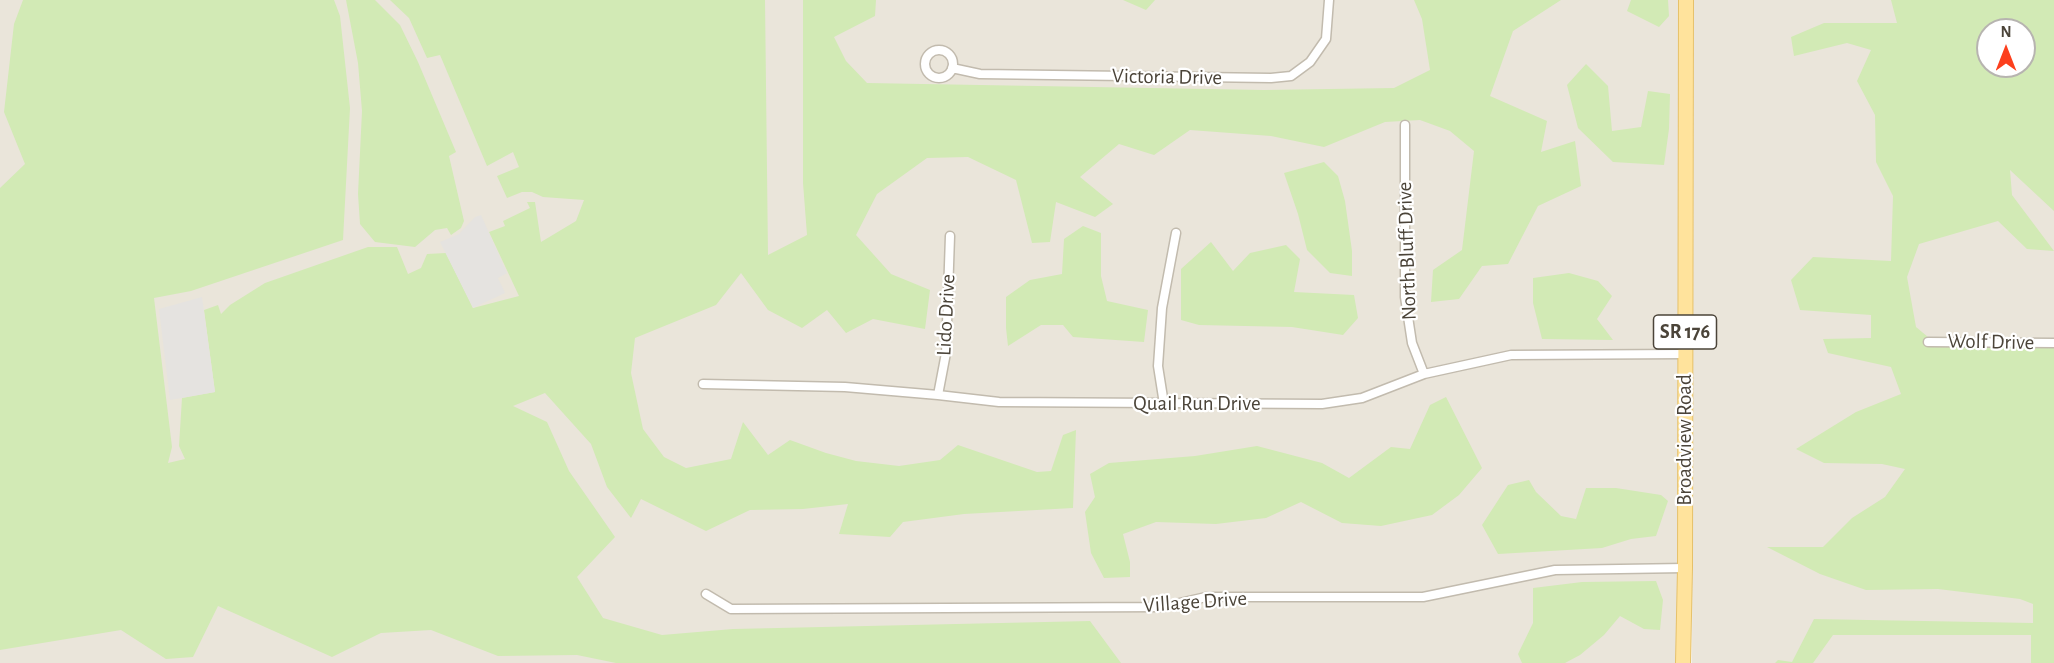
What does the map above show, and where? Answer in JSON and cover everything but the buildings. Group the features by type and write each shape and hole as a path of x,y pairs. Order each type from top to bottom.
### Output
{"main road":[{"name":"Broadview Road","path":"1683,663 1686,0"}],"street":[{"name":"Victoria Drive","path":"952,68 980,74 1271,78 1291,76 1310,62 1326,39 1329,0"},
{"name":"North Bluff Drive","path":"1405,125 1405,297 1412,343 1425,374"},
{"path":"1164,404 1158,366 1162,308 1176,232"},
{"name":"Lido Drive","path":"938,394 946,353 950,236"},
{"name":"Wolf Drive","path":"1928,342 2054,343"},
{"name":"Quail Run Drive","path":"703,384 845,387 938,394 999,402 1322,404 1362,398 1425,374 1510,355 1685,354"},
{"name":"Village Drive","path":"706,594 731,609 1162,607 1206,597 1423,597 1555,570 1685,568"}],"shaded area":[{"path":"0,0 1681,0 1680,663 0,663"},
{"path":"1694,0 2054,0 2054,663 1692,663"},
{"path":"481,215 507,273 498,278 505,293 473,308 440,242 459,234 475,217"},
{"path":"202,297 215,392 170,400 159,309"}],"green space":[{"path":"23,0 334,0 340,16 350,108 343,240 191,291 154,298 172,447 168,463 185,459 179,446 182,398 215,392 204,310 218,305 221,314 230,305 265,283 368,247 397,247 408,274 421,268 427,254 446,253 473,308 519,296 489,232 505,226 503,221 530,208 527,202 535,202 541,242 576,221 584,200 543,197 532,192 522,192 507,198 497,176 519,167 513,152 487,166 440,55 427,58 409,18 390,0 765,0 768,255 807,235 803,183 803,0 876,0 875,16 834,37 846,61 867,83 1264,90 1394,88 1430,70 1422,19 1414,0 1561,0 1513,31 1490,96 1547,121 1541,152 1575,141 1581,186 1538,206 1508,264 1482,266 1459,299 1431,302 1433,270 1462,250 1474,151 1450,131 1420,120 1385,122 1324,147 1271,136 1190,130 1154,155 1119,144 1080,177 1113,204 1095,217 1056,202 1050,242 1032,243 1016,180 968,157 927,158 877,194 856,235 891,274 930,290 925,329 873,319 846,333 827,310 802,328 768,310 741,273 716,305 635,338 631,373 643,429 664,457 686,468 731,459 743,422 768,455 790,440 856,461 899,466 940,460 958,445 1037,472 1051,471 1063,435 1076,430 1073,508 964,514 903,522 890,537 839,534 848,504 803,509 750,510 706,531 641,499 631,518 607,487 591,444 545,393 513,406 547,422 569,471 615,537 577,577 603,618 662,635 733,629 1090,621 1121,663 616,663 577,655 498,656 431,630 381,633 332,657 218,606 193,657 166,659 121,630 0,650 0,188 25,164 4,112 14,24"},
{"path":"346,0 375,0 400,25 418,62 456,152 449,156 464,221 461,228 451,235 447,228 435,230 415,247 375,242 360,224 358,194 362,111 358,63"},
{"path":"1123,0 1155,0 1146,10"},
{"path":"1631,0 1668,0 1669,16 1659,27 1627,11"},
{"path":"1891,0 2054,0 2054,211 2010,170 2012,195 2054,251 2027,249 1998,221 1919,244 1907,277 1916,327 1940,347 2054,347 2054,663 2031,663 2031,635 1833,635 1813,663 1775,663 1778,660 1792,662 1814,619 2033,623 2033,604 2020,599 1938,589 1866,590 1820,574 1767,547 1823,547 1852,518 1885,497 1905,469 1882,464 1824,463 1796,449 1856,412 1901,394 1891,367 1828,353 1823,339 1871,338 1871,315 1800,310 1791,280 1813,257 1891,261 1893,196 1876,162 1875,115 1857,81 1871,50 1847,43 1794,56 1791,37 1824,23 1897,23"},
{"path":"1586,64 1608,86 1612,131 1641,127 1648,91 1670,94 1669,129 1664,165 1613,162 1578,128 1567,85"},
{"path":"1324,162 1338,176 1345,201 1352,251 1352,276 1330,273 1307,250 1284,173"},
{"path":"1083,226 1101,233 1101,276 1107,301 1148,310 1144,342 1073,337 1063,325 1041,325 1008,346 1006,297 1030,280 1062,274 1064,239"},
{"path":"1211,242 1233,271 1250,253 1286,245 1300,259 1294,292 1354,295 1358,318 1343,335 1292,327 1199,325 1181,320 1181,269"},
{"path":"1569,273 1598,281 1612,296 1597,319 1613,340 1542,339 1533,303 1533,278"},
{"path":"1446,397 1482,468 1459,495 1432,515 1381,526 1342,523 1301,502 1266,518 1216,524 1156,522 1123,534 1130,562 1130,577 1104,578 1091,553 1085,512 1095,497 1090,474 1109,463 1195,456 1257,446 1322,463 1349,478 1391,447 1410,449 1430,405"},
{"path":"1529,480 1536,492 1561,516 1576,519 1586,488 1616,488 1661,495 1668,501 1656,536 1631,539 1602,548 1498,554 1482,525 1508,485"},
{"path":"1656,581 1663,600 1660,630 1644,629 1620,616 1604,635 1580,655 1565,663 1522,663 1518,654 1533,623 1533,588 1582,582"}]}
